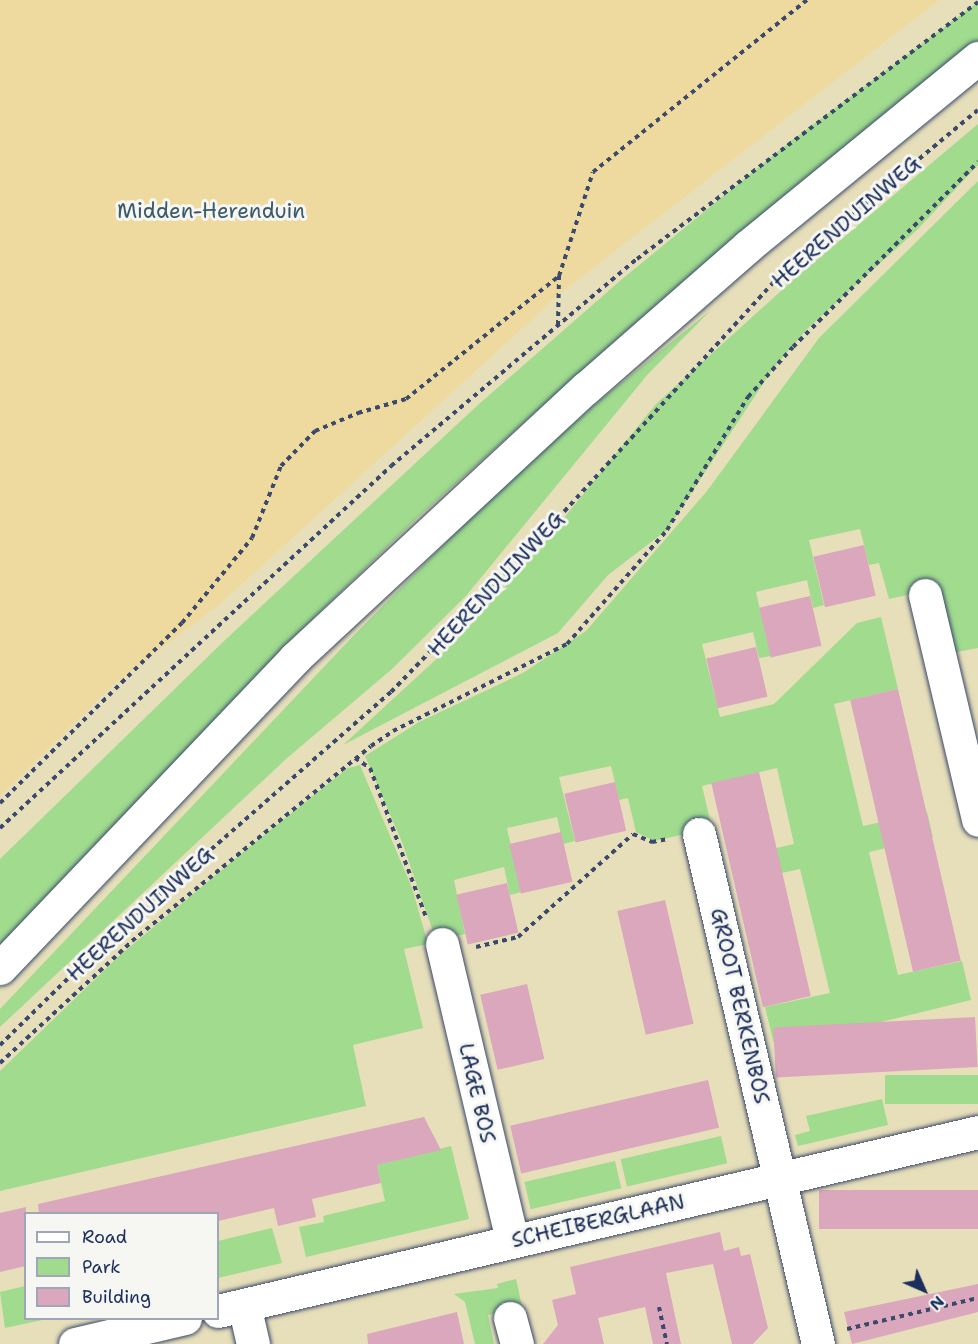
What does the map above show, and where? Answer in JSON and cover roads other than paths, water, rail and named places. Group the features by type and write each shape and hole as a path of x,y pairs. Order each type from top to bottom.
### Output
{"street":[{"name":"HEERENDUINWEG","path":"0,968 295,658 595,380 748,246 978,58"},
{"path":"925,595 978,820"},
{"name":"GROOT BERKENBOS","path":"699,834 817,1340"},
{"name":"LAGE BOS","path":"435,933 512,1241"},
{"name":"SCHEIBERGLAAN","path":"231,1308 978,1132"},
{"path":"231,1308 253,1344"},
{"path":"75,1344 177,1320"}],"park label":[{"name":"Midden-Herenduin","path":"211,211"}]}
